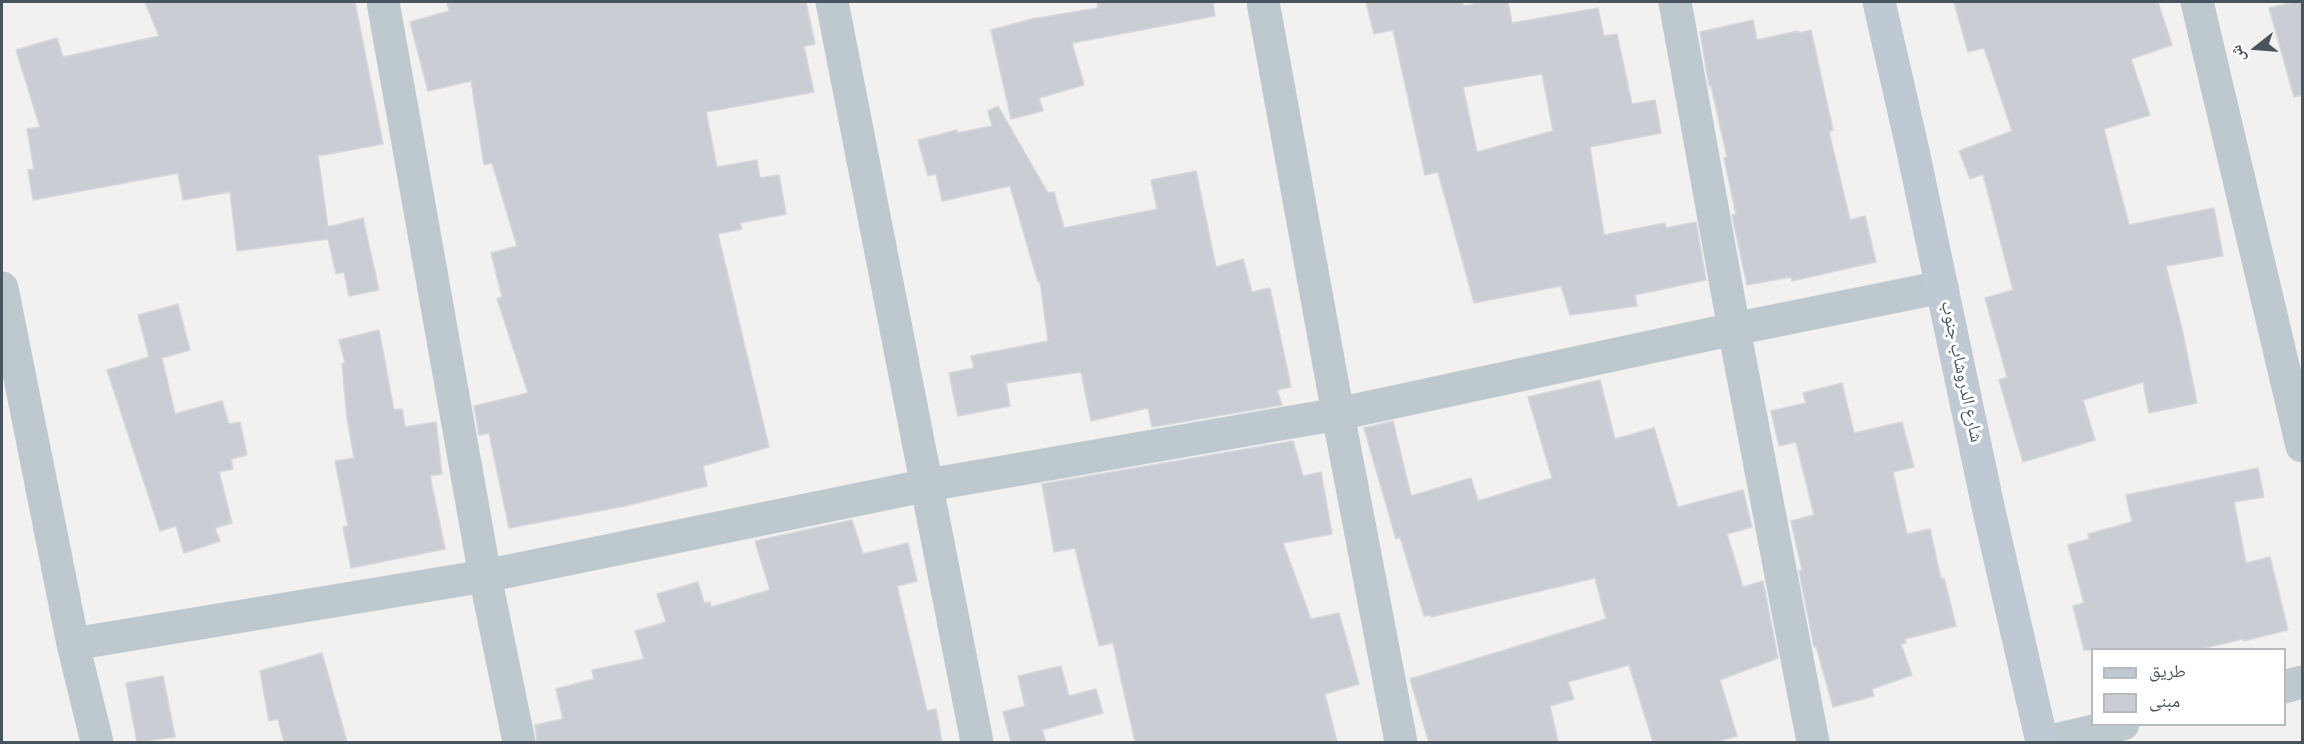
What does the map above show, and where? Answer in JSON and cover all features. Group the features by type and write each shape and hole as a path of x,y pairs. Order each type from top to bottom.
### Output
{"street":[{"path":"383,2 485,576 519,742"},
{"path":"832,2 977,742"},
{"path":"1263,2 1338,414 1401,742"},
{"path":"1675,2 1813,742"},
{"name":"شارع الدروشاب جنوب","path":"1879,2 1989,511 2044,742"},
{"path":"2197,2 2302,446"},
{"path":"73,644 485,576 928,485 1338,414 1734,328 1942,287"},
{"path":"2,288 9,366 97,742"},
{"path":"2286,686 2302,682"},
{"path":"2044,742 2114,726"}],"building":[{"path":"145,2 355,2 383,144 318,156 328,227 363,218 379,290 349,296 344,272 336,274 328,239 237,251 230,192 183,200 178,173 33,200 28,170 34,169 27,129 40,127 16,50 57,38 63,57 159,36"},
{"path":"447,2 806,2 815,44 804,46 814,92 706,112 717,167 757,160 760,178 779,175 786,214 740,223 742,229 718,234 769,447 703,466 707,486 625,506 509,528 489,433 479,435 474,406 528,393 497,299 502,297 491,253 517,246 492,163 484,165 471,81 428,91 410,22 449,11"},
{"path":"1097,2 1213,2 1215,16 1072,43 1084,85 1039,98 1043,111 1011,119 991,30 1032,19 1098,8"},
{"path":"1366,2 1463,2 1463,6 1484,2 1508,2 1512,23 1598,8 1604,36 1617,34 1632,104 1655,100 1661,133 1590,147 1604,235 1665,223 1666,228 1696,222 1706,280 1635,295 1637,306 1570,315 1561,286 1474,303 1438,172 1425,175 1393,30 1374,34","holes":["1542,74 1553,131 1477,152 1463,87"]},
{"path":"1954,2 2158,2 2172,45 2131,59 2150,115 2104,129 2129,225 2214,208 2223,256 2166,266 2197,403 2149,413 2143,382 2083,400 2095,440 2023,462 1999,380 2007,377 1985,298 2013,290 1983,174 1970,179 1959,151 2012,131 1984,48 1968,52"},
{"path":"2302,2 2302,95 2294,97 2269,8"},
{"path":"1753,20 1757,40 1811,30 1833,130 1829,132 1850,220 1865,216 1876,262 1792,281 1791,277 1747,285 1732,215 1736,214 1724,158 1727,157 1711,86 1709,86 1700,32"},
{"path":"998,106 1048,193 1054,192 1064,228 1157,209 1151,180 1196,171 1216,267 1243,259 1252,292 1270,288 1291,387 1277,390 1282,405 1152,427 1148,408 1091,421 1081,372 1006,383 1010,406 958,416 949,373 974,368 971,356 1048,341 1040,281 1038,282 1010,186 942,201 936,174 928,176 918,140 957,130 957,133 992,126 988,111"},
{"path":"178,304 190,350 162,358 175,414 222,401 229,424 240,422 247,455 231,459 233,469 219,472 232,523 215,528 220,541 184,553 176,526 160,531 107,370 149,357 138,315"},
{"path":"379,330 394,410 402,409 405,427 436,422 442,474 430,476 445,549 351,568 343,527 348,526 335,461 354,458 347,418 342,364 345,363 339,340"},
{"path":"1600,380 1615,439 1654,428 1678,507 1743,490 1752,527 1727,534 1743,587 1763,581 1778,658 1720,680 1737,736 1716,742 1653,742 1629,665 1568,682 1574,699 1550,706 1558,742 1429,742 1410,679 1606,619 1595,578 1431,617 1431,615 1424,616 1400,537 1396,539 1364,428 1393,421 1411,496 1471,478 1478,501 1552,478 1528,397"},
{"path":"1842,383 1854,433 1902,422 1914,467 1893,472 1907,534 1930,529 1941,579 1944,578 1956,626 1905,639 1906,643 1901,644 1912,675 1872,689 1874,696 1833,707 1816,646 1814,647 1799,571 1802,570 1791,521 1814,515 1796,442 1779,446 1771,411 1806,403 1803,393"},
{"path":"1293,441 1303,476 1321,472 1332,534 1283,543 1311,619 1339,613 1359,684 1325,694 1337,742 1135,742 1113,643 1099,646 1075,548 1054,552 1042,484"},
{"path":"2258,468 2264,497 2234,502 2246,563 2270,557 2288,630 2205,648 2091,648 2091,650 2084,650 2073,606 2084,603 2068,545 2089,539 2088,534 2132,522 2126,495"},
{"path":"852,520 863,554 908,543 917,581 897,586 927,711 936,709 942,742 537,742 535,725 563,719 556,689 594,679 592,670 644,659 635,631 666,622 657,594 698,582 704,603 710,602 711,607 770,590 755,541"},
{"path":"322,653 347,742 284,742 278,719 269,721 260,671"},
{"path":"1061,666 1069,696 1096,689 1103,713 1042,730 1046,742 1011,742 1003,712 1025,706 1018,676"},
{"path":"163,676 175,737 137,742 126,683"}]}
